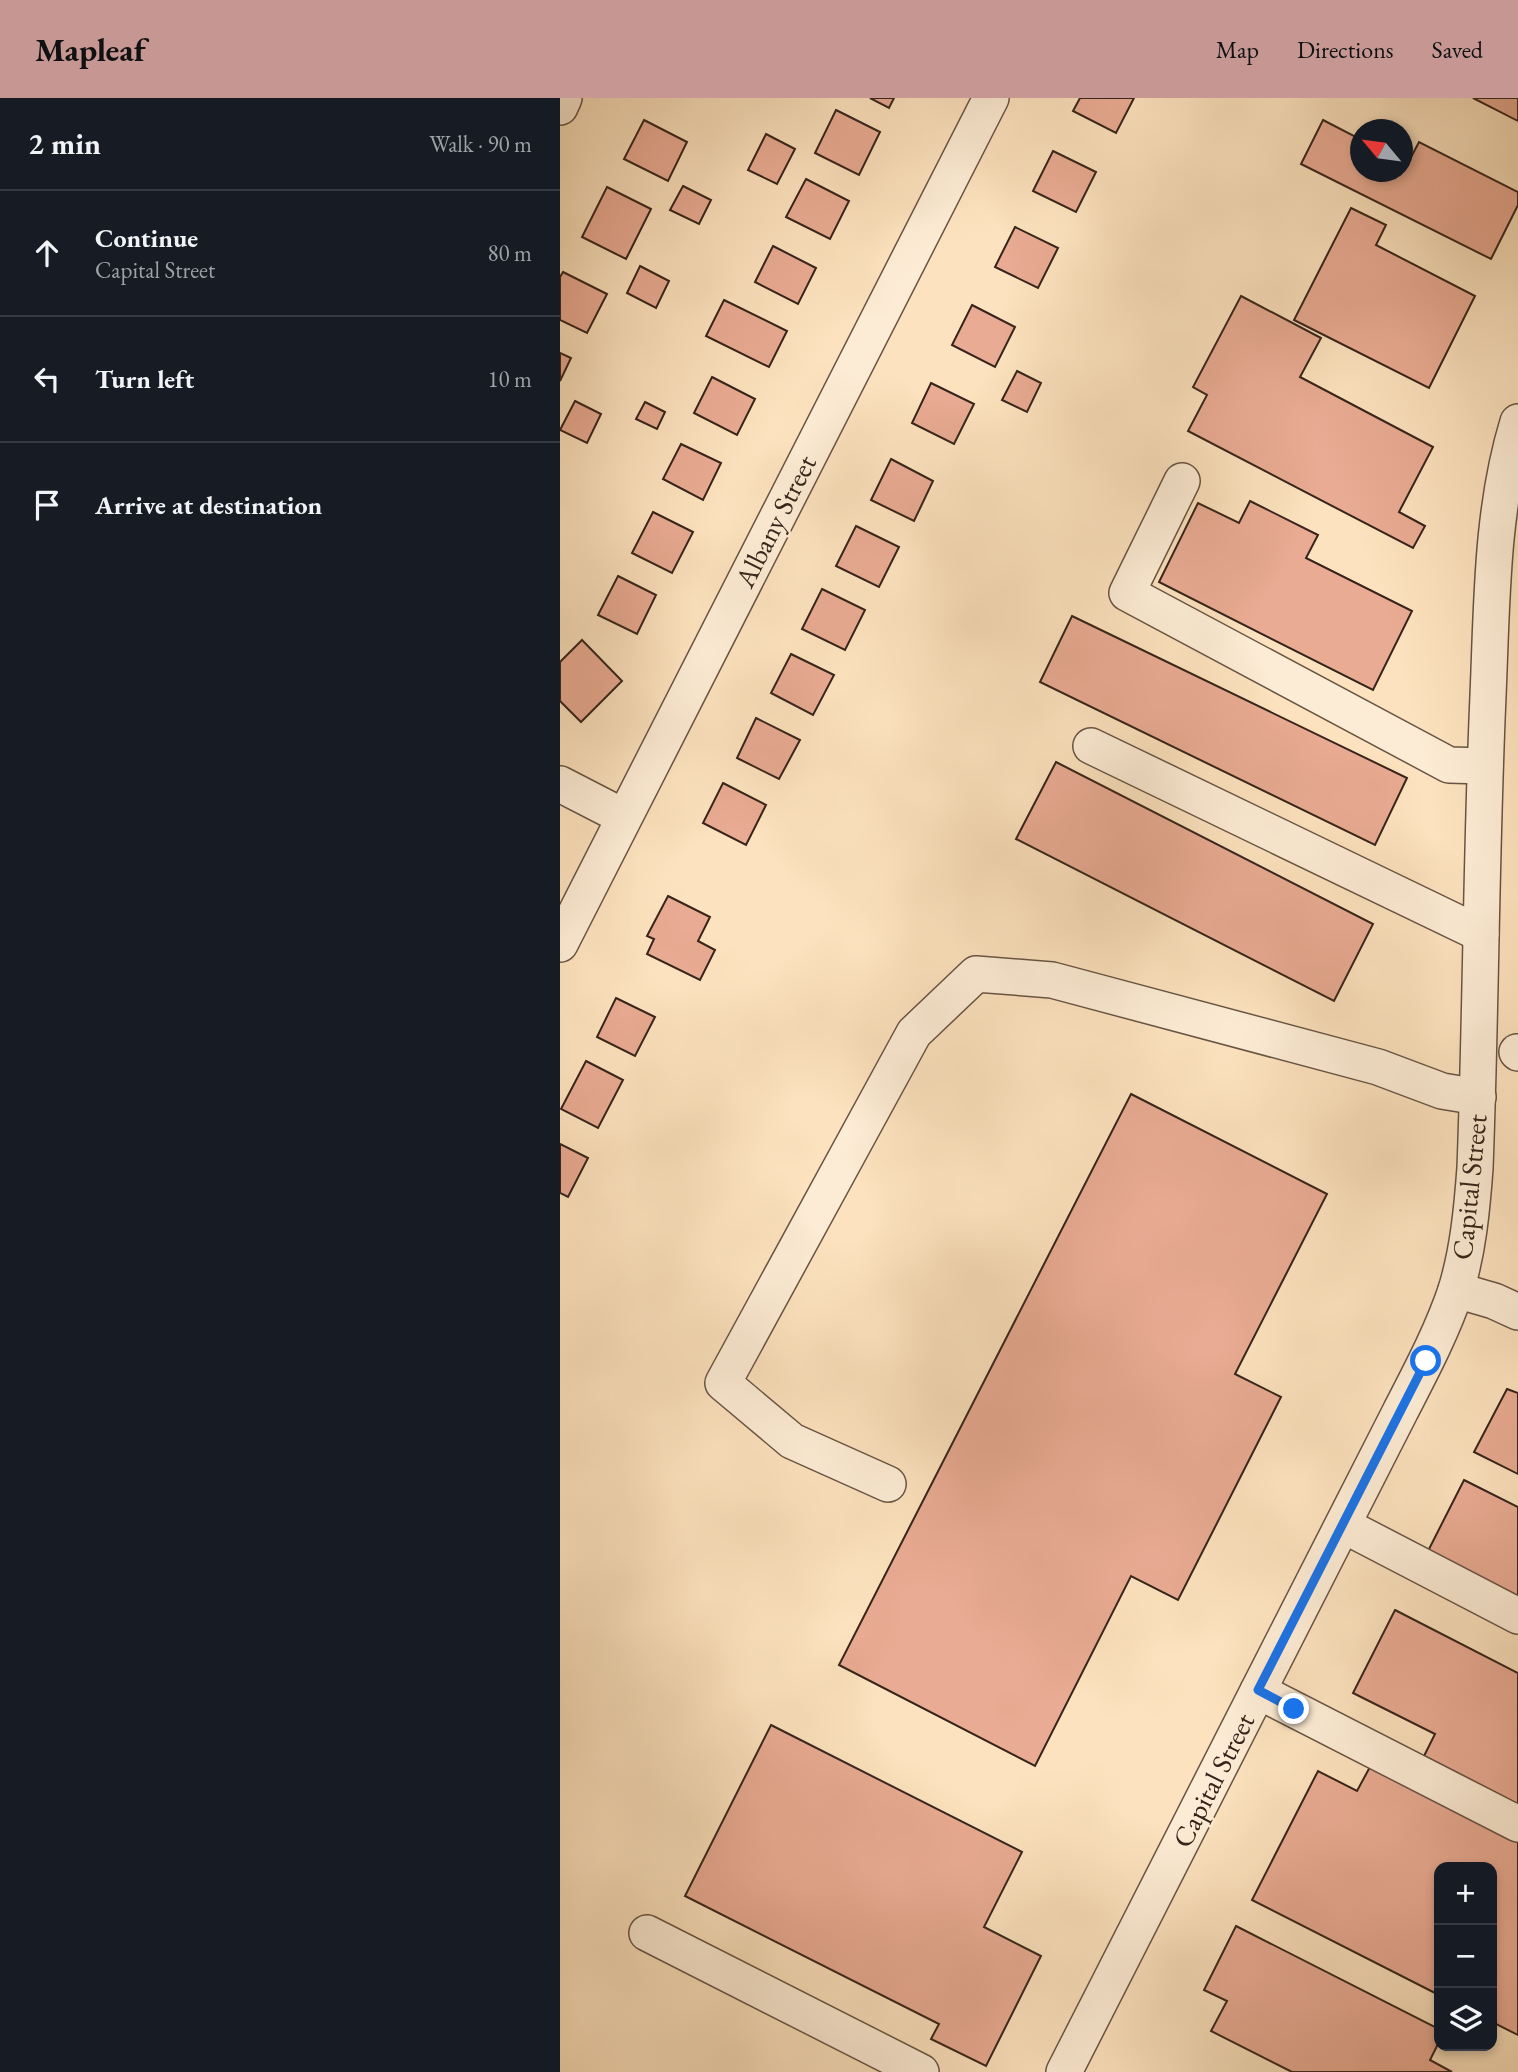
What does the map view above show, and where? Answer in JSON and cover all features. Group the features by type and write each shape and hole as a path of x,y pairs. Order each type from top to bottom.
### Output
{"street":[{"path":"560,107 564,98"},
{"name":"Albany Street","path":"560,944 991,98"},
{"name":"Capital Street","path":"1063,2072 1426,1361 1456,1290 1472,1214 1478,1097 1485,766 1492,590 1498,521 1508,455 1518,422"},
{"path":"1182,481 1127,593 1449,765 1485,766"},
{"path":"1091,746 1481,934"},
{"path":"560,784 624,817"},
{"path":"888,1484 792,1441 723,1383 914,1033 976,974 1052,980 1378,1067 1442,1091 1478,1097"},
{"path":"1456,1290 1494,1301 1518,1312"},
{"path":"1343,1525 1518,1616"},
{"path":"1258,1690 1518,1824"},
{"path":"647,1933 921,2072"}],"building":[{"path":"870,98 894,98 889,108"},
{"path":"1080,98 1134,98 1116,133 1073,111"},
{"path":"1473,98 1518,98 1518,121"},
{"path":"836,110 880,132 859,175 815,153"},
{"path":"644,120 687,142 668,181 624,159"},
{"path":"1323,120 1350,134 1350,182 1413,182 1413,153 1419,142 1518,192 1518,205 1491,259 1301,164"},
{"path":"766,134 795,149 777,184 748,170"},
{"path":"1053,151 1096,172 1076,212 1033,191"},
{"path":"806,179 849,201 830,239 786,217"},
{"path":"683,186 711,200 699,224 670,210"},
{"path":"607,187 651,209 626,259 582,237"},
{"path":"1351,208 1386,225 1376,245 1475,296 1429,388 1294,320"},
{"path":"1015,227 1058,248 1038,288 995,267"},
{"path":"773,246 816,268 798,304 755,282"},
{"path":"640,266 669,281 656,308 627,293"},
{"path":"563,272 607,294 587,333 560,320 560,277"},
{"path":"1241,296 1321,338 1300,377 1433,447 1399,512 1425,526 1413,548 1188,431 1207,395 1193,387"},
{"path":"724,300 787,331 769,367 706,336"},
{"path":"972,305 1015,327 995,367 952,345"},
{"path":"560,353 571,358 560,381"},
{"path":"1017,371 1041,383 1027,412 1002,400"},
{"path":"712,377 755,399 737,435 694,413"},
{"path":"931,383 974,404 954,444 912,423"},
{"path":"575,401 601,414 587,443 560,430"},
{"path":"645,402 665,412 657,429 636,419"},
{"path":"681,444 721,463 703,500 663,479"},
{"path":"891,459 933,481 914,521 871,500"},
{"path":"1250,501 1318,535 1306,558 1412,611 1373,690 1159,582 1198,503 1239,523"},
{"path":"653,512 693,532 672,573 632,553"},
{"path":"856,526 899,547 879,587 836,566"},
{"path":"618,576 656,595 637,634 598,615"},
{"path":"822,589 865,610 845,650 802,629"},
{"path":"1072,616 1407,778 1375,845 1040,682"},
{"path":"582,640 622,681 581,722 560,701 560,662"},
{"path":"791,654 834,675 813,715 771,693"},
{"path":"756,718 800,740 779,779 737,758"},
{"path":"1056,762 1373,924 1334,1001 1016,839"},
{"path":"723,783 766,805 746,845 703,823"},
{"path":"668,896 710,917 698,941 715,950 700,980 647,954 654,939 647,936"},
{"path":"616,998 655,1017 635,1056 597,1037"},
{"path":"586,1061 623,1080 598,1128 561,1109"},
{"path":"1131,1094 1327,1194 1235,1374 1281,1397 1178,1600 1131,1576 1035,1766 839,1665"},
{"path":"560,1144 588,1158 568,1197 560,1193"},
{"path":"1507,1389 1518,1393 1518,1474 1474,1452"},
{"path":"1464,1480 1518,1507 1518,1599 1427,1553"},
{"path":"1395,1610 1518,1673 1518,1804 1424,1756 1435,1734 1353,1693"},
{"path":"771,1725 1022,1852 984,1927 1041,1956 986,2066 931,2039 939,2024 685,1896"},
{"path":"1371,1765 1518,1840 1518,2035 1497,2024 1497,1862 1434,1862 1434,1992 1252,1900 1318,1771 1357,1791"},
{"path":"1236,1926 1434,2026 1434,2051 1430,2060 1452,2072 1292,2072 1211,2031 1227,2001 1204,1990"}],"route":[{"path":"1294,1709 1258,1690 1426,1361"}]}
